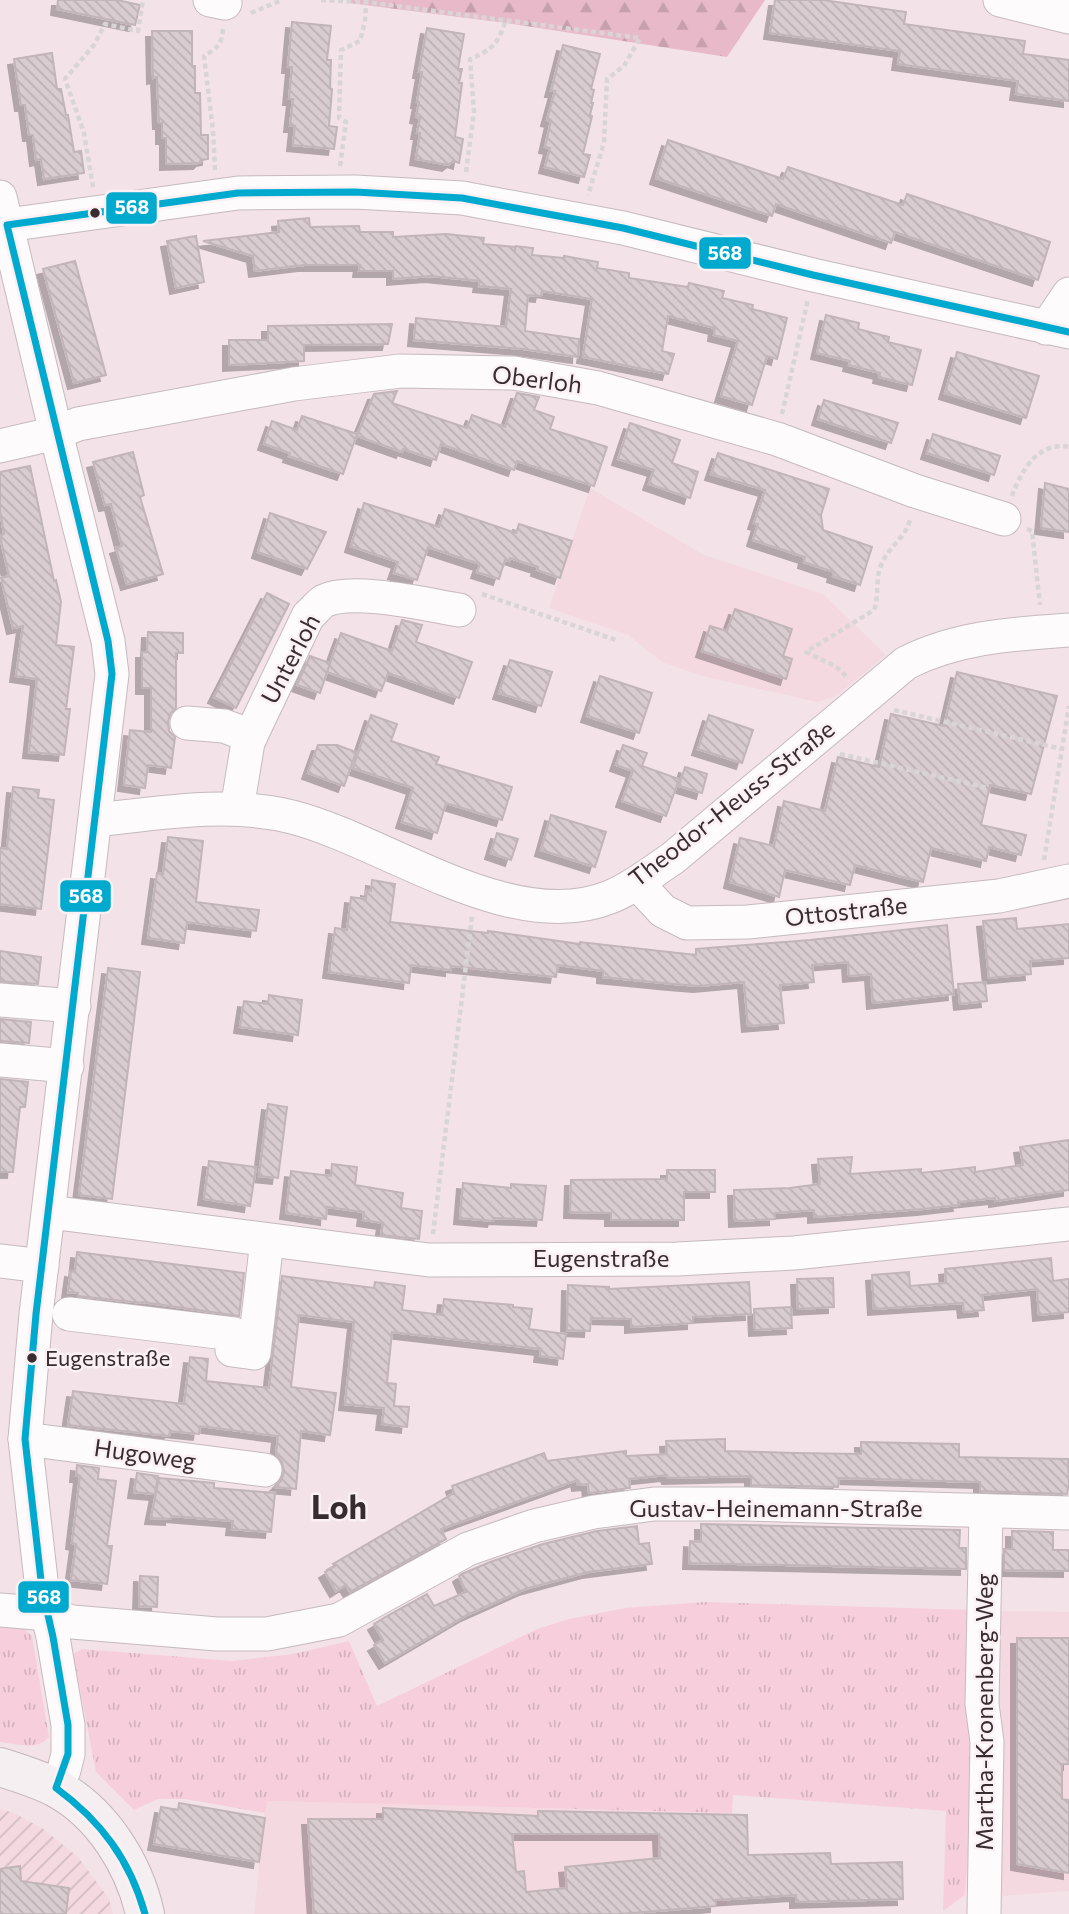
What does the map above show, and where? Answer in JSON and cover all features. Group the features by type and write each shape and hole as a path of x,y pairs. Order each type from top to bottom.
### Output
{"main road":[{"path":"0,1767 56,1788 101,1824 127,1863 145,1914"}],"street":[{"path":"1000,0 1069,17"},
{"path":"56,1788 64,1770 69,1742 66,1712 42,1589 25,1439 33,1340 97,820 112,674 108,641 4,211 97,212 216,196 291,191 462,198 580,219 1058,330 1069,295"},
{"name":"Oberloh","path":"0,446 56,433 78,424 294,384 400,372 514,373 598,388 777,439 915,491 1004,519"},
{"name":"Unterloh","path":"237,809 251,736 308,616 324,601 350,596 373,597 459,610"},
{"name":"Theodor-Heuss-Straße","path":"97,820 176,811 237,809 292,817 475,891 551,907 580,906 609,897 637,883 673,858 906,663 936,650 985,638 1056,631"},
{"path":"187,723 225,726 251,736"},
{"name":"Ottostraße","path":"637,883 663,911 687,923 748,922 999,896 1054,884"},
{"path":"0,1000 74,1006"},
{"path":"0,1059 67,1066"},
{"name":"Eugenstraße","path":"49,1212 429,1260 677,1259 794,1254 1069,1224"},
{"path":"69,1314 234,1334 232,1350 254,1353 267,1240"},
{"path":"0,1261 43,1266"},
{"name":"Hugoweg","path":"25,1439 265,1470"},
{"name":"Gustav-Heinemann-Straße","path":"0,1610 48,1614 72,1622 217,1634 267,1634 339,1620 468,1549 534,1526 594,1513 654,1504 1069,1513"},
{"name":"Martha-Kronenberg-Weg","path":"985,1914 987,1742 982,1704 986,1511"}],"path":[{"path":"97,212 84,133 65,79 94,45 105,24 138,31 143,0"},
{"path":"321,0 366,2 640,38 624,66 607,79 604,143 580,219"},
{"path":"216,196 213,131 204,56 218,48 223,40 217,2"},
{"path":"337,192 346,122 339,118 341,50 360,41 366,2"},
{"path":"462,198 474,112 470,59 488,52 502,35 506,19"},
{"path":"777,439 813,275"},
{"path":"1056,631 1032,531 1004,519 1020,474 1042,450 1060,445 1069,447"},
{"path":"915,491 908,527 882,561 874,610 806,652 835,666 863,698 1062,749"},
{"path":"459,610 479,593 617,640"},
{"path":"1054,884 1062,749 1069,706"},
{"path":"809,746 988,788"},
{"path":"429,1260 475,891"}],"shaded area":[{"path":"590,488 704,555 823,594 886,655 835,697 817,702 702,676 662,662 628,635 549,608"},
{"path":"996,1611 1069,1612 1069,1891 990,1897"},
{"path":"266,1801 732,1813 727,1905 623,1914 254,1914"},
{"path":"0,1809 14,1813 42,1828 78,1857 109,1899 113,1914 0,1914"}],"green space":[{"path":"349,0 765,0 727,57 506,23 349,3"},
{"path":"704,1602 975,1610 976,1745 965,1895 943,1911 946,1811 733,1795 732,1813 267,1801 265,1813 185,1799 158,1799 134,1810 96,1772 73,1654 82,1649 232,1661 293,1654 349,1641 377,1706 537,1629 569,1619 625,1608"},
{"path":"0,1626 23,1628 32,1636 49,1737 39,1744 26,1746 0,1742"}],"building":[{"path":"58,0 117,0 140,5 135,25 57,9"},
{"path":"775,0 823,0 906,12 904,24 1025,41 1023,54 1069,60 1069,101 1016,94 1018,81 898,64 900,51 770,33"},
{"path":"292,22 331,26 327,60 331,60 332,89 329,126 337,127 334,149 293,145 295,126 290,126 293,99 289,99 292,67 288,67"},
{"path":"427,28 464,34 458,69 462,69 459,83 462,83 455,137 463,139 459,163 453,161 448,165 416,159 420,133 417,133 420,118 416,117 422,72 419,72"},
{"path":"152,31 192,31 192,66 195,66 195,93 200,93 201,135 208,135 208,159 199,163 166,164 166,138 162,138 162,123 159,123 157,77 153,78"},
{"path":"563,45 600,54 591,89 594,90 592,116 583,154 590,155 584,177 545,167 550,148 545,147 551,121 547,120 555,91 551,91"},
{"path":"52,53 57,89 61,89 74,152 81,151 84,173 44,179 41,159 36,160 33,135 29,135 25,105 21,105 14,59"},
{"path":"668,140 783,179 788,167 903,205 907,194 1050,242 1038,280 895,232 891,243 776,204 772,216 656,178"},
{"path":"309,218 310,227 359,226 360,232 393,232 393,237 446,234 484,238 483,244 515,247 514,253 516,246 533,248 532,255 564,256 598,262 597,268 629,273 629,278 688,287 689,283 724,291 722,298 753,305 752,309 787,318 777,359 767,356 752,405 721,396 738,341 714,335 715,328 668,316 662,351 674,354 668,374 583,357 592,299 542,291 541,296 528,295 525,331 579,339 578,357 523,349 414,340 416,318 506,327 511,289 479,286 480,281 431,276 393,279 393,271 359,271 360,265 304,265 255,271 253,256 203,241 279,232 278,221"},
{"path":"196,236 204,282 176,288 167,241"},
{"path":"75,261 106,375 74,383 43,269"},
{"path":"826,315 859,323 858,329 889,337 888,342 921,350 912,385 879,377 880,373 849,365 850,361 817,353"},
{"path":"392,324 388,344 304,345 304,361 229,365 229,340 268,340 268,326"},
{"path":"957,352 1039,376 1026,418 945,393"},
{"path":"397,391 392,403 467,428 472,415 505,427 517,393 539,397 534,410 554,417 550,429 607,447 594,486 517,461 514,470 441,444 436,460 403,449 402,452 357,436 374,394"},
{"path":"824,400 898,423 891,443 818,419"},
{"path":"302,416 357,434 343,474 289,456 290,453 264,444 272,421 297,430"},
{"path":"630,423 680,440 672,463 698,472 690,498 649,484 654,470 618,459"},
{"path":"933,434 1000,456 994,475 927,453"},
{"path":"133,452 144,495 140,497 163,574 127,584 116,548 122,546 111,504 105,505 93,462"},
{"path":"718,453 829,489 821,515 823,530 872,547 860,585 833,576 834,572 804,562 805,557 753,540 758,524 754,523 765,490 711,474"},
{"path":"30,466 54,581 56,580 61,602 56,645 74,647 66,709 70,709 64,755 29,752 37,679 16,676 23,626 13,628 1,578 9,576 0,536 4,534 0,510 0,472"},
{"path":"1045,483 1069,489 1069,532 1041,528"},
{"path":"364,503 439,527 445,509 516,533 519,524 572,541 560,578 510,558 509,561 505,560 499,579 477,572 480,564 428,547 417,580 394,573 398,562 351,546"},
{"path":"270,513 326,532 307,569 258,552"},
{"path":"267,593 289,604 236,708 214,697"},
{"path":"735,609 792,629 783,656 792,659 786,679 702,651 710,626 727,631"},
{"path":"402,620 422,625 416,642 472,662 459,698 388,673 381,691 327,672 341,633 392,651"},
{"path":"148,632 183,633 183,653 176,653 176,708 168,721 169,731 175,737 171,768 148,765 145,788 124,785 130,730 151,732 151,688 142,688 142,652 147,652"},
{"path":"310,656 330,663 320,693 297,685"},
{"path":"510,660 552,672 541,706 499,693"},
{"path":"957,672 1057,696 1031,794 990,785 981,825 1026,835 1021,855 989,847 986,861 931,848 923,882 855,865 850,885 785,870 779,897 730,882 740,838 774,846 784,801 825,811 838,757 879,767 891,714 944,726"},
{"path":"600,676 652,693 639,733 587,716"},
{"path":"371,715 397,724 391,741 439,757 436,764 512,787 502,820 446,803 437,833 402,822 413,788 353,768"},
{"path":"709,715 753,730 742,763 698,749"},
{"path":"318,745 337,745 356,752 344,786 308,773"},
{"path":"623,745 647,753 642,766 679,779 666,816 622,801 633,771 616,765"},
{"path":"685,767 707,774 702,793 679,786"},
{"path":"13,787 39,790 38,798 54,800 41,909 0,904 0,848 7,849"},
{"path":"551,815 606,832 595,867 541,850"},
{"path":"497,833 518,839 511,860 491,853"},
{"path":"168,837 203,841 196,902 259,910 256,931 187,922 184,943 148,938 157,873 163,874"},
{"path":"372,880 395,884 390,922 696,955 696,949 947,925 954,994 873,1003 871,974 849,976 848,962 812,965 814,982 780,985 784,1023 748,1026 744,982 699,986 674,984 603,977 603,971 558,965 556,977 451,966 451,970 411,965 409,983 329,972 335,928 347,930 351,897 366,899 367,890 371,891"},
{"path":"1016,918 1017,929 1069,924 1069,958 1030,961 1031,974 989,978 983,921"},
{"path":"0,951 41,957 38,984 0,981"},
{"path":"108,968 140,972 112,1199 79,1195"},
{"path":"985,982 987,1001 960,1004 958,984"},
{"path":"269,995 302,1000 298,1035 240,1027 244,1001 268,1004"},
{"path":"0,1019 31,1022 29,1043 0,1041"},
{"path":"0,1079 28,1082 25,1107 20,1107 13,1172 0,1172"},
{"path":"268,1104 287,1107 278,1178 259,1176"},
{"path":"1069,1140 1069,1190 995,1201 995,1198 958,1202 959,1205 923,1209 814,1217 814,1210 775,1213 775,1219 735,1221 734,1190 820,1184 818,1159 852,1157 850,1174 921,1169 921,1173 975,1167 975,1172 1023,1165 1020,1147"},
{"path":"209,1161 256,1167 250,1206 204,1199"},
{"path":"332,1164 357,1167 355,1185 403,1193 401,1208 422,1211 419,1239 381,1235 383,1223 363,1220 364,1212 327,1207 326,1219 286,1213 291,1171 331,1176"},
{"path":"667,1170 715,1170 715,1192 684,1192 684,1220 611,1220 611,1213 570,1212 571,1180 667,1179"},
{"path":"463,1183 511,1188 511,1184 546,1186 542,1220 494,1218 493,1221 460,1218"},
{"path":"77,1252 244,1273 239,1316 78,1296 78,1293 68,1292 71,1271 75,1272"},
{"path":"1051,1258 1053,1281 1069,1279 1069,1312 1039,1315 1037,1289 982,1295 984,1310 964,1312 963,1303 874,1309 872,1275 909,1272 910,1286 946,1283 945,1269"},
{"path":"282,1276 374,1288 375,1282 405,1286 402,1310 442,1315 444,1299 532,1309 529,1329 566,1334 563,1359 540,1356 541,1349 392,1332 387,1383 396,1384 394,1406 409,1407 407,1427 382,1424 384,1408 345,1404 354,1322 299,1315 291,1387 336,1393 330,1435 301,1431 296,1489 274,1487 281,1481 284,1472 282,1462 276,1455 278,1436 200,1426 199,1434 170,1431 169,1436 68,1425 73,1391 184,1404 190,1357 208,1359 206,1381 269,1388"},
{"path":"833,1278 834,1307 798,1309 797,1279"},
{"path":"749,1282 751,1314 693,1317 693,1323 631,1327 631,1319 591,1318 590,1331 567,1330 568,1285 609,1289"},
{"path":"791,1307 792,1328 755,1330 754,1309"},
{"path":"725,1439 725,1451 796,1453 861,1454 861,1442 959,1444 959,1457 1068,1459 1069,1483 1067,1494 980,1491 980,1482 839,1478 838,1487 751,1485 751,1476 668,1478 667,1475 629,1479 630,1488 589,1493 588,1484 578,1485 577,1480 441,1529 446,1539 350,1592 346,1585 336,1591 325,1572 335,1566 333,1564 454,1493 452,1486 544,1453 547,1461 626,1451 626,1456 667,1454 666,1441"},
{"path":"77,1465 99,1468 98,1479 116,1481 107,1546 112,1546 107,1584 71,1580 76,1544 72,1543 80,1476 76,1476"},
{"path":"137,1473 158,1476 155,1494 134,1492"},
{"path":"159,1478 214,1483 214,1488 275,1493 271,1532 232,1529 233,1521 171,1516 171,1519 151,1518"},
{"path":"701,1524 960,1530 959,1548 966,1548 966,1569 689,1563 690,1541 701,1542"},
{"path":"637,1526 639,1544 649,1543 652,1564 588,1572 525,1589 467,1615 385,1663 374,1645 383,1640 374,1624 387,1616 427,1594 434,1606 466,1592 459,1576 462,1574 543,1544 597,1531"},
{"path":"1012,1531 1053,1532 1053,1550 1069,1550 1069,1571 1004,1570 1004,1549 1012,1549"},
{"path":"140,1576 158,1577 157,1607 139,1606"},
{"path":"1017,1638 1069,1638 1069,1764 1062,1764 1062,1799 1069,1800 1069,1873 1017,1864"},
{"path":"179,1803 265,1818 259,1862 154,1844 161,1807 178,1810"},
{"path":"383,1808 538,1816 538,1811 747,1815 748,1855 830,1853 831,1864 902,1862 903,1899 796,1902 796,1895 716,1900 716,1906 620,1914 314,1914 308,1819 383,1819","holes":["512,1834 659,1834 660,1858 565,1867 567,1888 526,1892 524,1871 516,1872"]},
{"path":"20,1866 21,1881 69,1888 66,1914 0,1914 0,1869"}],"transit line":[{"name":"568","path":"145,1914 131,1876 112,1843 87,1814 56,1788 68,1754 68,1725 42,1589 25,1439 36,1314 112,674 108,641 7,225 238,193 355,192 462,198 623,228 813,275 1069,332"}],"place":[{"name":"Eugenstraße","path":"32,1358"}],"district":[{"name":"Loh","path":"339,1508"}]}
